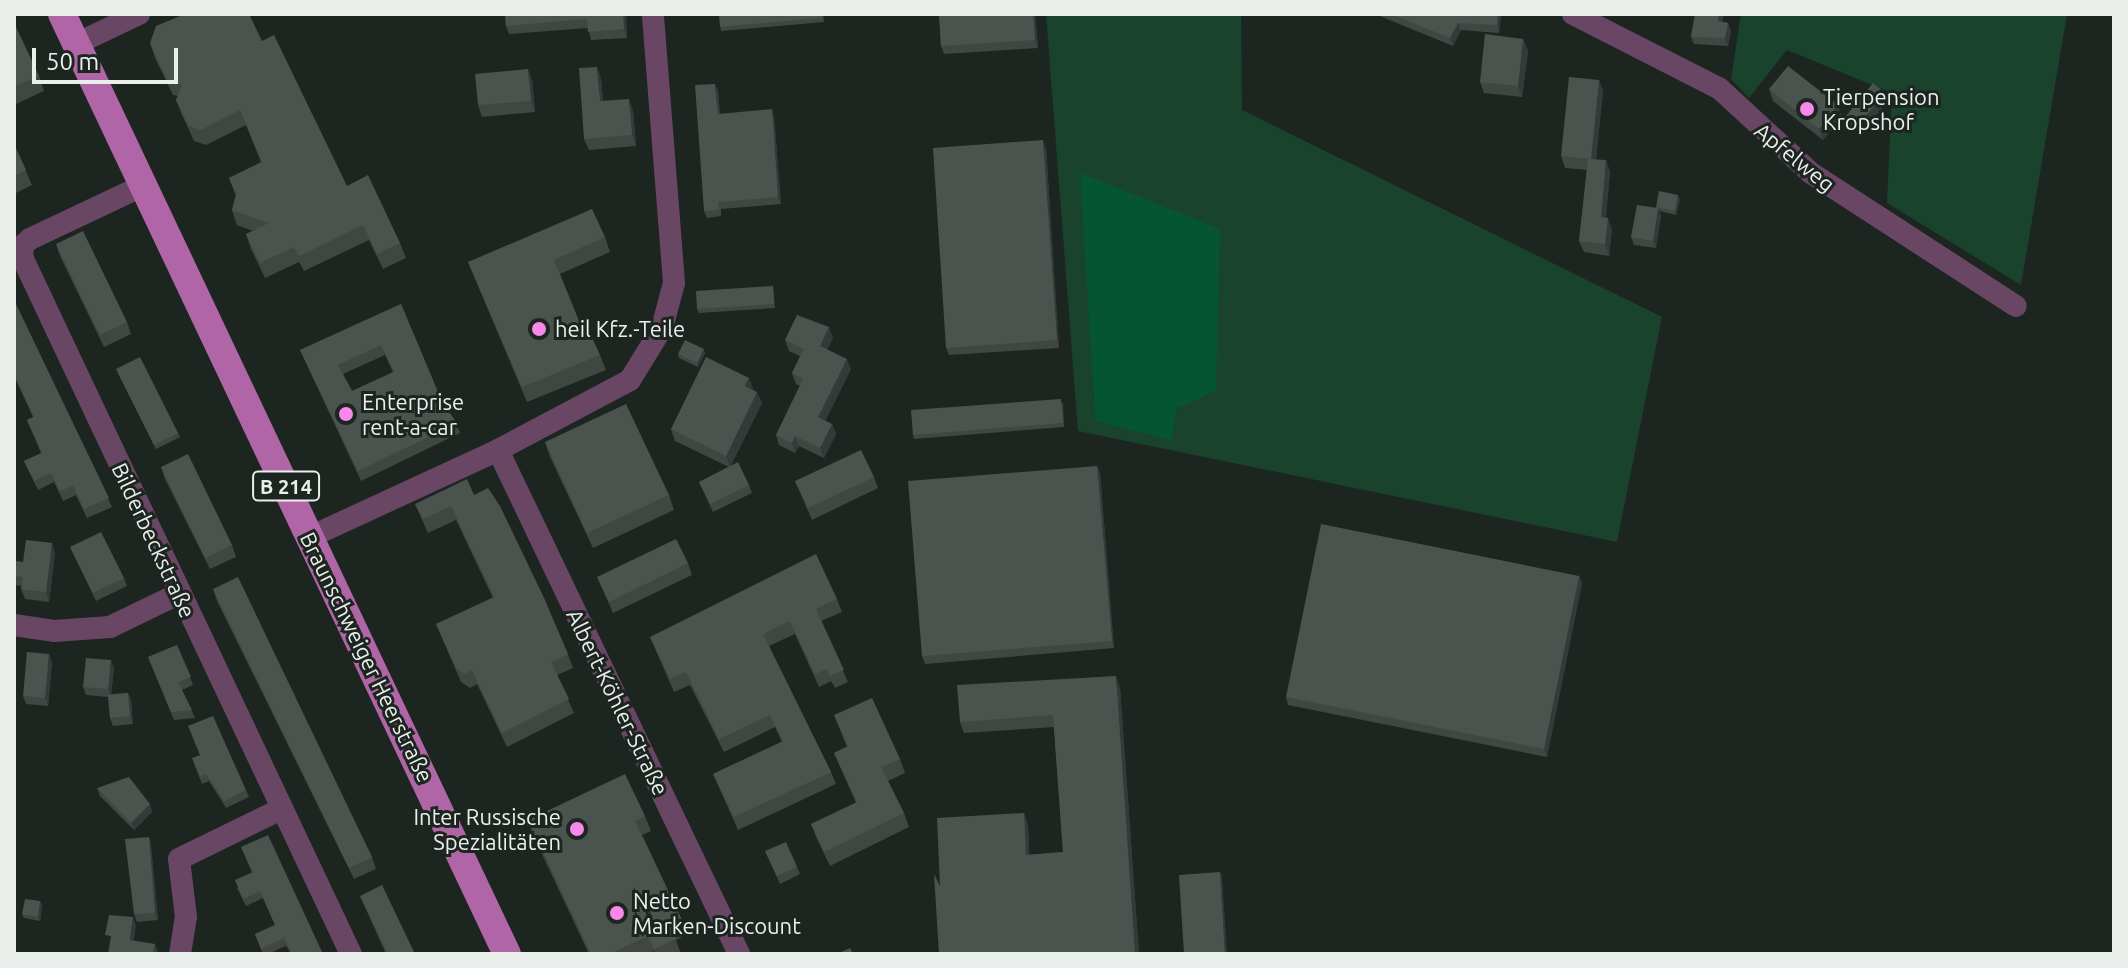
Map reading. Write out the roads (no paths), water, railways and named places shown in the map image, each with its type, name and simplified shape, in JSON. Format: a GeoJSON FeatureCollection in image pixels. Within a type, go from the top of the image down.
{"type":"FeatureCollection","features":[{"type":"Feature","properties":{"kind":"main road","name":"Braunschweiger Heerstraße"},"geometry":{"type":"LineString","coordinates":[[62,14],[507,954]]}},
{"type":"Feature","properties":{"kind":"street"},"geometry":{"type":"LineString","coordinates":[[76,44],[139,14]]}},
{"type":"Feature","properties":{"kind":"street"},"geometry":{"type":"LineString","coordinates":[[310,537],[498,450],[630,380],[662,328],[674,283],[653,14]]}},
{"type":"Feature","properties":{"kind":"street","name":"Apfelweg"},"geometry":{"type":"LineString","coordinates":[[1573,14],[1720,89],[1811,173],[2016,306]]}},
{"type":"Feature","properties":{"kind":"street","name":"Bilderbeckstraße"},"geometry":{"type":"LineString","coordinates":[[142,186],[22,246],[23,259],[178,594],[351,954]]}},
{"type":"Feature","properties":{"kind":"street","name":"Albert-Köhler-Straße"},"geometry":{"type":"LineString","coordinates":[[498,450],[739,954]]}},
{"type":"Feature","properties":{"kind":"street"},"geometry":{"type":"LineString","coordinates":[[14,625],[54,631],[110,627],[178,594]]}},
{"type":"Feature","properties":{"kind":"street"},"geometry":{"type":"LineString","coordinates":[[180,954],[186,917],[179,859],[281,809]]}},
{"type":"Feature","properties":{"kind":"place","name":"Tierpension Kropshof"},"geometry":{"type":"Point","coordinates":[1807,109]}},
{"type":"Feature","properties":{"kind":"place","name":"heil Kfz.-Teile"},"geometry":{"type":"Point","coordinates":[539,329]}},
{"type":"Feature","properties":{"kind":"place","name":"Enterprise rent-a-car"},"geometry":{"type":"Point","coordinates":[346,414]}},
{"type":"Feature","properties":{"kind":"place","name":"Inter Russische Spezialitäten"},"geometry":{"type":"Point","coordinates":[577,829]}},
{"type":"Feature","properties":{"kind":"place","name":"Netto Marken-Discount"},"geometry":{"type":"Point","coordinates":[617,913]}}]}
